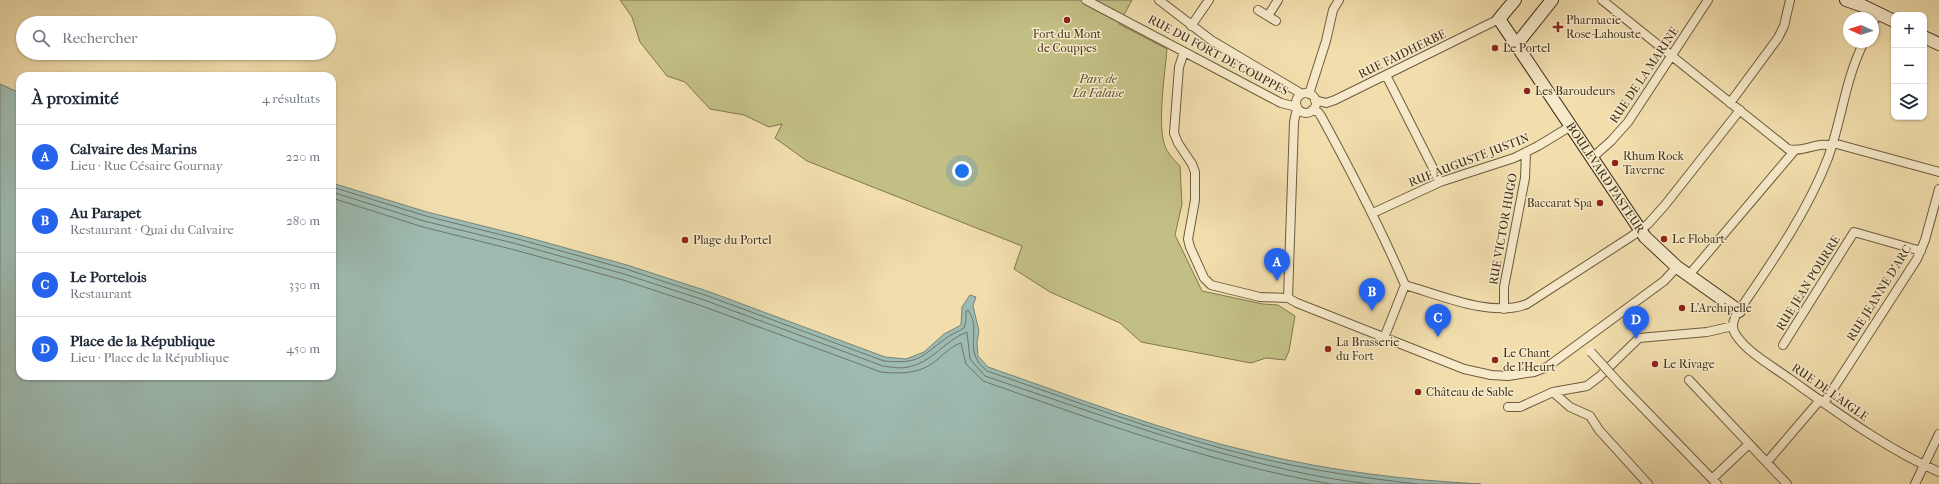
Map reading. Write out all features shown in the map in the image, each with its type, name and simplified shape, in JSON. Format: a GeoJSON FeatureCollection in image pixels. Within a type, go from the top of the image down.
{"type":"FeatureCollection","features":[{"type":"Feature","properties":{"kind":"street","name":"RUE DU FORT DE COUPPES"},"geometry":{"type":"LineString","coordinates":[[1086,0],[1281,103],[1297,107]]}},
{"type":"Feature","properties":{"kind":"street"},"geometry":{"type":"LineString","coordinates":[[1159,0],[1191,26],[1232,52],[1308,96],[1315,105],[1312,110],[1305,113],[1297,107]]}},
{"type":"Feature","properties":{"kind":"street"},"geometry":{"type":"LineString","coordinates":[[1191,26],[1209,0]]}},
{"type":"Feature","properties":{"kind":"street"},"geometry":{"type":"LineString","coordinates":[[1268,16],[1278,0]]}},
{"type":"Feature","properties":{"kind":"street"},"geometry":{"type":"LineString","coordinates":[[1308,96],[1326,41],[1333,10],[1339,0]]}},
{"type":"Feature","properties":{"kind":"street"},"geometry":{"type":"LineString","coordinates":[[1499,19],[1515,0]]}},
{"type":"Feature","properties":{"kind":"street"},"geometry":{"type":"LineString","coordinates":[[1516,45],[1552,0]]}},
{"type":"Feature","properties":{"kind":"street"},"geometry":{"type":"LineString","coordinates":[[1602,0],[1782,145],[1795,150],[1802,150],[1820,144],[1832,144],[1939,172]]}},
{"type":"Feature","properties":{"kind":"street","name":"RUE DE LA MARINE"},"geometry":{"type":"LineString","coordinates":[[1592,158],[1623,128],[1708,0]]}},
{"type":"Feature","properties":{"kind":"street"},"geometry":{"type":"LineString","coordinates":[[1730,103],[1778,38],[1784,26],[1790,0]]}},
{"type":"Feature","properties":{"kind":"street"},"geometry":{"type":"LineString","coordinates":[[1848,0],[1867,12]]}},
{"type":"Feature","properties":{"kind":"street"},"geometry":{"type":"LineString","coordinates":[[1258,10],[1276,21]]}},
{"type":"Feature","properties":{"kind":"street"},"geometry":{"type":"LineString","coordinates":[[1879,18],[1891,20]]}},
{"type":"Feature","properties":{"kind":"street","name":"RUE FAIDHERBE"},"geometry":{"type":"LineString","coordinates":[[1308,96],[1321,102],[1331,102],[1499,19]]}},
{"type":"Feature","properties":{"kind":"street","name":"BOULEVARD PASTEUR"},"geometry":{"type":"LineString","coordinates":[[1499,19],[1640,230],[1653,245],[1677,266],[1739,311]]}},
{"type":"Feature","properties":{"kind":"street"},"geometry":{"type":"LineString","coordinates":[[1927,38],[1939,44]]}},
{"type":"Feature","properties":{"kind":"street"},"geometry":{"type":"LineString","coordinates":[[1508,407],[1526,405],[1553,392],[1587,386],[1616,360],[1635,340],[1641,337],[1707,332],[1733,326],[1733,321],[1788,237],[1817,183],[1832,144],[1850,74],[1861,48]]}},
{"type":"Feature","properties":{"kind":"street"},"geometry":{"type":"LineString","coordinates":[[1184,52],[1179,69],[1174,133],[1176,141],[1192,164],[1195,172],[1194,200],[1189,233],[1190,247],[1204,278],[1211,285],[1260,297],[1288,298],[1297,303],[1464,369],[1501,376],[1519,375],[1540,370],[1558,361],[1664,281],[1677,266]]}},
{"type":"Feature","properties":{"kind":"street"},"geometry":{"type":"LineString","coordinates":[[1386,75],[1440,182]]}},
{"type":"Feature","properties":{"kind":"street"},"geometry":{"type":"LineString","coordinates":[[1288,298],[1294,122],[1297,100],[1308,96]]}},
{"type":"Feature","properties":{"kind":"street"},"geometry":{"type":"LineString","coordinates":[[1312,110],[1318,112],[1321,116],[1373,213],[1405,285],[1384,338]]}},
{"type":"Feature","properties":{"kind":"street"},"geometry":{"type":"LineString","coordinates":[[1405,285],[1485,308],[1517,308],[1532,301],[1640,230],[1665,205],[1740,110]]}},
{"type":"Feature","properties":{"kind":"street","name":"RUE AUGUSTE JUSTIN"},"geometry":{"type":"LineString","coordinates":[[1373,213],[1440,182],[1499,164],[1526,152],[1571,126]]}},
{"type":"Feature","properties":{"kind":"street"},"geometry":{"type":"LineString","coordinates":[[1690,275],[1795,150]]}},
{"type":"Feature","properties":{"kind":"street","name":"RUE VICTOR HUGO"},"geometry":{"type":"LineString","coordinates":[[1504,309],[1504,287],[1525,182],[1526,152]]}},
{"type":"Feature","properties":{"kind":"street","name":"RUE JEANNE D'ARC"},"geometry":{"type":"LineString","coordinates":[[1767,462],[1822,402],[1921,251],[1939,189]]}},
{"type":"Feature","properties":{"kind":"street","name":"RUE JEAN POURRE"},"geometry":{"type":"LineString","coordinates":[[1783,345],[1854,232],[1921,251]]}},
{"type":"Feature","properties":{"kind":"street","name":"RUE DE L'AIGLE"},"geometry":{"type":"LineString","coordinates":[[1733,326],[1736,335],[1756,354],[1822,402],[1887,446],[1939,472]]}},
{"type":"Feature","properties":{"kind":"street"},"geometry":{"type":"LineString","coordinates":[[1583,342],[1620,384],[1714,482],[1749,444]]}},
{"type":"Feature","properties":{"kind":"street"},"geometry":{"type":"LineString","coordinates":[[1689,380],[1787,484]]}},
{"type":"Feature","properties":{"kind":"street"},"geometry":{"type":"LineString","coordinates":[[1553,392],[1570,407],[1590,416],[1599,430],[1648,484]]}},
{"type":"Feature","properties":{"kind":"street"},"geometry":{"type":"LineString","coordinates":[[1915,484],[1939,434]]}},
{"type":"Feature","properties":{"kind":"green space","name":"Parc de La Falaise"},"geometry":{"type":"Polygon","coordinates":[[[620,0],[1132,0],[1119,24],[1167,49],[1162,99],[1163,137],[1166,149],[1171,157],[1180,166],[1182,204],[1175,235],[1202,291],[1263,304],[1278,305],[1295,316],[1289,351],[1285,360],[1266,358],[1251,363],[1141,342],[1120,323],[1050,292],[1014,269],[1022,246],[807,161],[775,138],[782,124],[769,127],[744,115],[710,109],[685,82],[667,76],[640,42],[632,17],[620,0]]]}},
{"type":"Feature","properties":{"kind":"water"},"geometry":{"type":"Polygon","coordinates":[[[0,84],[16,91],[16,380],[336,380],[336,184],[427,212],[519,235],[627,265],[707,291],[885,357],[906,359],[924,352],[944,334],[961,325],[962,307],[970,295],[976,297],[973,306],[979,331],[977,342],[978,356],[988,367],[1155,425],[1222,445],[1340,470],[1424,480],[1481,484],[0,484],[0,84]]]}},
{"type":"Feature","properties":{"kind":"place","name":"Fort du Mont de Couppes"},"geometry":{"type":"Point","coordinates":[1067,20]}},
{"type":"Feature","properties":{"kind":"place","name":"Pharmacie Rose-Lahouste"},"geometry":{"type":"Point","coordinates":[1558,27]}},
{"type":"Feature","properties":{"kind":"place","name":"Le Portel"},"geometry":{"type":"Point","coordinates":[1495,48]}},
{"type":"Feature","properties":{"kind":"place","name":"Les Baroudeurs"},"geometry":{"type":"Point","coordinates":[1527,91]}},
{"type":"Feature","properties":{"kind":"place","name":"Rhum Rock Taverne"},"geometry":{"type":"Point","coordinates":[1615,163]}},
{"type":"Feature","properties":{"kind":"place","name":"Baccarat Spa"},"geometry":{"type":"Point","coordinates":[1600,203]}},
{"type":"Feature","properties":{"kind":"place","name":"Le Flobart"},"geometry":{"type":"Point","coordinates":[1664,239]}},
{"type":"Feature","properties":{"kind":"place","name":"Plage du Portel"},"geometry":{"type":"Point","coordinates":[685,240]}},
{"type":"Feature","properties":{"kind":"place","name":"Calvaire des Marins"},"geometry":{"type":"Point","coordinates":[1277,281]}},
{"type":"Feature","properties":{"kind":"place","name":"L'Archipelle"},"geometry":{"type":"Point","coordinates":[1682,308]}},
{"type":"Feature","properties":{"kind":"place","name":"Au Parapet"},"geometry":{"type":"Point","coordinates":[1372,311]}},
{"type":"Feature","properties":{"kind":"place","name":"Le Portelois"},"geometry":{"type":"Point","coordinates":[1438,337]}},
{"type":"Feature","properties":{"kind":"place","name":"Place de la République"},"geometry":{"type":"Point","coordinates":[1636,339]}},
{"type":"Feature","properties":{"kind":"place","name":"La Brasserie du Fort"},"geometry":{"type":"Point","coordinates":[1328,349]}},
{"type":"Feature","properties":{"kind":"place","name":"Le Chant de l'Heurt"},"geometry":{"type":"Point","coordinates":[1495,360]}},
{"type":"Feature","properties":{"kind":"place","name":"Le Rivage"},"geometry":{"type":"Point","coordinates":[1655,364]}},
{"type":"Feature","properties":{"kind":"place","name":"Château de Sable"},"geometry":{"type":"Point","coordinates":[1418,392]}}]}
